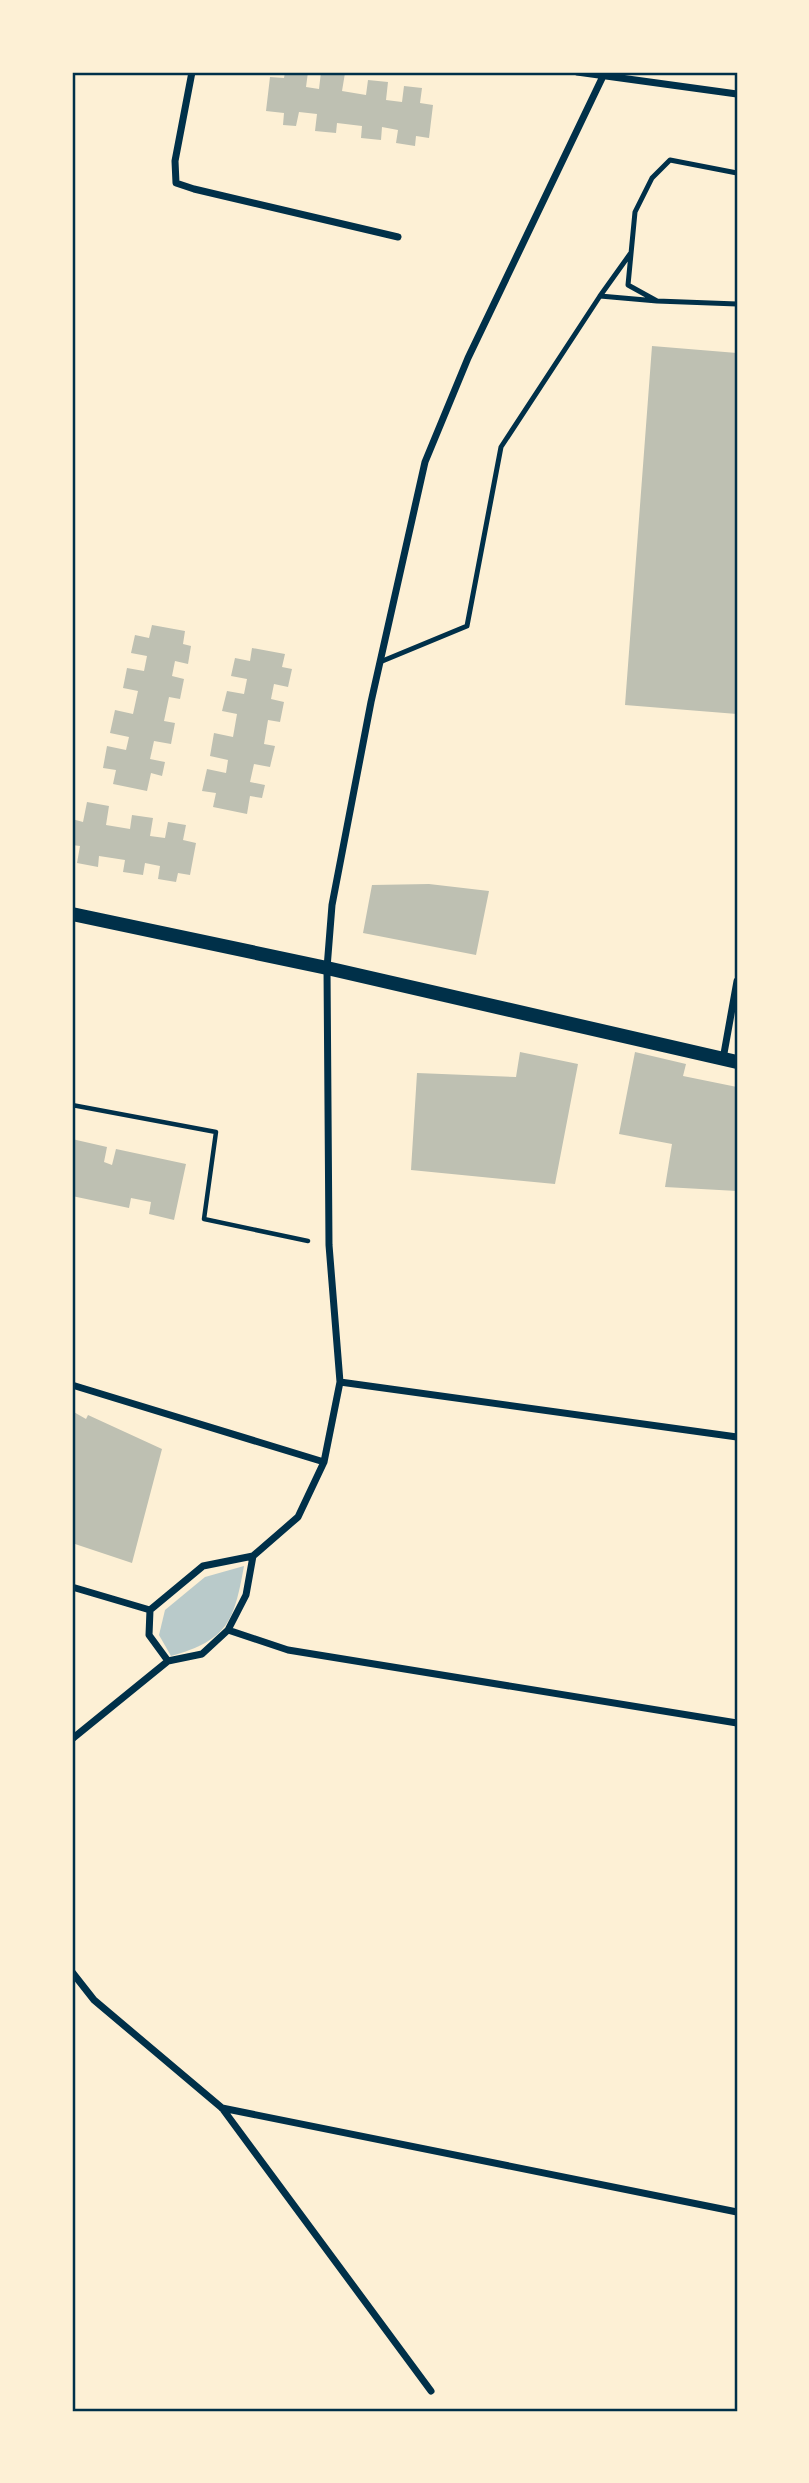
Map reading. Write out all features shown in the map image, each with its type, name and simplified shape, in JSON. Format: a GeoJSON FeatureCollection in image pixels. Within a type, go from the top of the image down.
{"type":"FeatureCollection","features":[{"type":"Feature","properties":{"kind":"main road"},"geometry":{"type":"LineString","coordinates":[[72,914],[327,968],[730,1061]]}},
{"type":"Feature","properties":{"kind":"street"},"geometry":{"type":"LineString","coordinates":[[192,72],[175,161],[176,183],[398,237]]}},
{"type":"Feature","properties":{"kind":"street"},"geometry":{"type":"LineString","coordinates":[[577,72],[737,94]]}},
{"type":"Feature","properties":{"kind":"street"},"geometry":{"type":"LineString","coordinates":[[168,1661],[149,1635],[150,1610],[203,1566],[253,1556],[298,1517],[324,1462],[340,1382],[329,1245],[327,968],[331,905],[380,662],[425,463],[468,358],[604,74]]}},
{"type":"Feature","properties":{"kind":"street"},"geometry":{"type":"LineString","coordinates":[[730,1061],[737,981]]}},
{"type":"Feature","properties":{"kind":"street"},"geometry":{"type":"LineString","coordinates":[[340,1382],[737,1437]]}},
{"type":"Feature","properties":{"kind":"street"},"geometry":{"type":"LineString","coordinates":[[72,1385],[324,1462]]}},
{"type":"Feature","properties":{"kind":"street"},"geometry":{"type":"LineString","coordinates":[[72,1739],[168,1661],[202,1654],[228,1630],[246,1595],[253,1556]]}},
{"type":"Feature","properties":{"kind":"street"},"geometry":{"type":"LineString","coordinates":[[72,1587],[150,1610]]}},
{"type":"Feature","properties":{"kind":"street"},"geometry":{"type":"LineString","coordinates":[[228,1630],[288,1650],[737,1723]]}},
{"type":"Feature","properties":{"kind":"street"},"geometry":{"type":"LineString","coordinates":[[72,1972],[94,2000],[222,2108],[431,2391]]}},
{"type":"Feature","properties":{"kind":"street"},"geometry":{"type":"LineString","coordinates":[[222,2108],[737,2213]]}},
{"type":"Feature","properties":{"kind":"lane"},"geometry":{"type":"LineString","coordinates":[[657,301],[628,285],[635,212],[652,178],[670,160],[737,173]]}},
{"type":"Feature","properties":{"kind":"lane"},"geometry":{"type":"LineString","coordinates":[[380,662],[467,626],[501,447],[632,252]]}},
{"type":"Feature","properties":{"kind":"lane"},"geometry":{"type":"LineString","coordinates":[[600,296],[737,304]]}},
{"type":"Feature","properties":{"kind":"path"},"geometry":{"type":"LineString","coordinates":[[72,1105],[216,1132],[204,1219],[329,1245]]}},
{"type":"Feature","properties":{"kind":"shaded area"},"geometry":{"type":"Polygon","coordinates":[[[244,1566],[232,1614],[225,1626],[205,1643],[171,1656],[159,1635],[165,1610],[205,1577],[244,1566]]]}},
{"type":"Feature","properties":{"kind":"building"},"geometry":{"type":"Polygon","coordinates":[[[285,72],[308,72],[306,87],[319,89],[321,72],[345,73],[342,91],[366,95],[368,80],[388,82],[386,100],[402,102],[404,86],[422,88],[420,103],[433,105],[429,138],[416,136],[415,146],[396,143],[398,130],[382,127],[381,140],[361,138],[362,126],[337,123],[336,133],[315,131],[317,114],[299,112],[296,126],[283,125],[284,113],[266,111],[270,77],[284,78],[285,72]]]}},
{"type":"Feature","properties":{"kind":"building"},"geometry":{"type":"Polygon","coordinates":[[[652,346],[737,353],[737,714],[625,705],[652,346]]]}},
{"type":"Feature","properties":{"kind":"building"},"geometry":{"type":"Polygon","coordinates":[[[152,625],[185,631],[183,644],[191,646],[188,664],[175,661],[172,676],[184,679],[180,699],[169,697],[164,721],[175,723],[171,744],[154,741],[150,759],[165,762],[162,776],[151,773],[147,791],[113,784],[116,770],[103,768],[107,746],[126,750],[129,737],[110,733],[115,710],[133,714],[138,691],[123,688],[127,668],[144,671],[147,656],[131,653],[135,635],[149,638],[152,625]]]}},
{"type":"Feature","properties":{"kind":"building"},"geometry":{"type":"Polygon","coordinates":[[[252,648],[285,654],[282,667],[292,669],[288,687],[274,684],[271,699],[284,702],[280,722],[268,720],[264,744],[275,746],[270,767],[254,764],[250,782],[265,785],[262,798],[250,796],[247,814],[213,807],[216,793],[202,791],[207,769],[226,773],[228,760],[210,756],[214,733],[233,737],[237,714],[222,711],[227,691],[244,694],[247,679],[231,676],[235,658],[250,661],[252,648]]]}},
{"type":"Feature","properties":{"kind":"building"},"geometry":{"type":"Polygon","coordinates":[[[87,802],[109,806],[106,825],[130,829],[132,815],[153,818],[150,836],[165,838],[168,822],[186,825],[183,840],[196,843],[190,875],[178,873],[176,882],[158,879],[160,866],[145,863],[143,875],[123,872],[125,860],[99,856],[98,867],[77,863],[80,846],[72,845],[72,819],[83,822],[87,802]]]}},
{"type":"Feature","properties":{"kind":"building"},"geometry":{"type":"Polygon","coordinates":[[[429,884],[489,891],[476,955],[363,933],[372,885],[429,884]]]}},
{"type":"Feature","properties":{"kind":"building"},"geometry":{"type":"Polygon","coordinates":[[[520,1052],[578,1064],[555,1184],[411,1170],[417,1073],[516,1077],[520,1052]]]}},
{"type":"Feature","properties":{"kind":"building"},"geometry":{"type":"Polygon","coordinates":[[[635,1052],[686,1064],[683,1076],[737,1087],[737,1191],[665,1187],[672,1144],[619,1134],[635,1052]]]}},
{"type":"Feature","properties":{"kind":"building"},"geometry":{"type":"Polygon","coordinates":[[[72,1139],[107,1147],[104,1162],[112,1165],[116,1149],[186,1164],[174,1220],[149,1214],[151,1202],[131,1198],[129,1208],[72,1196],[72,1139]]]}},
{"type":"Feature","properties":{"kind":"building"},"geometry":{"type":"Polygon","coordinates":[[[72,1411],[86,1419],[88,1415],[162,1449],[132,1563],[72,1543],[72,1411]]]}}]}
